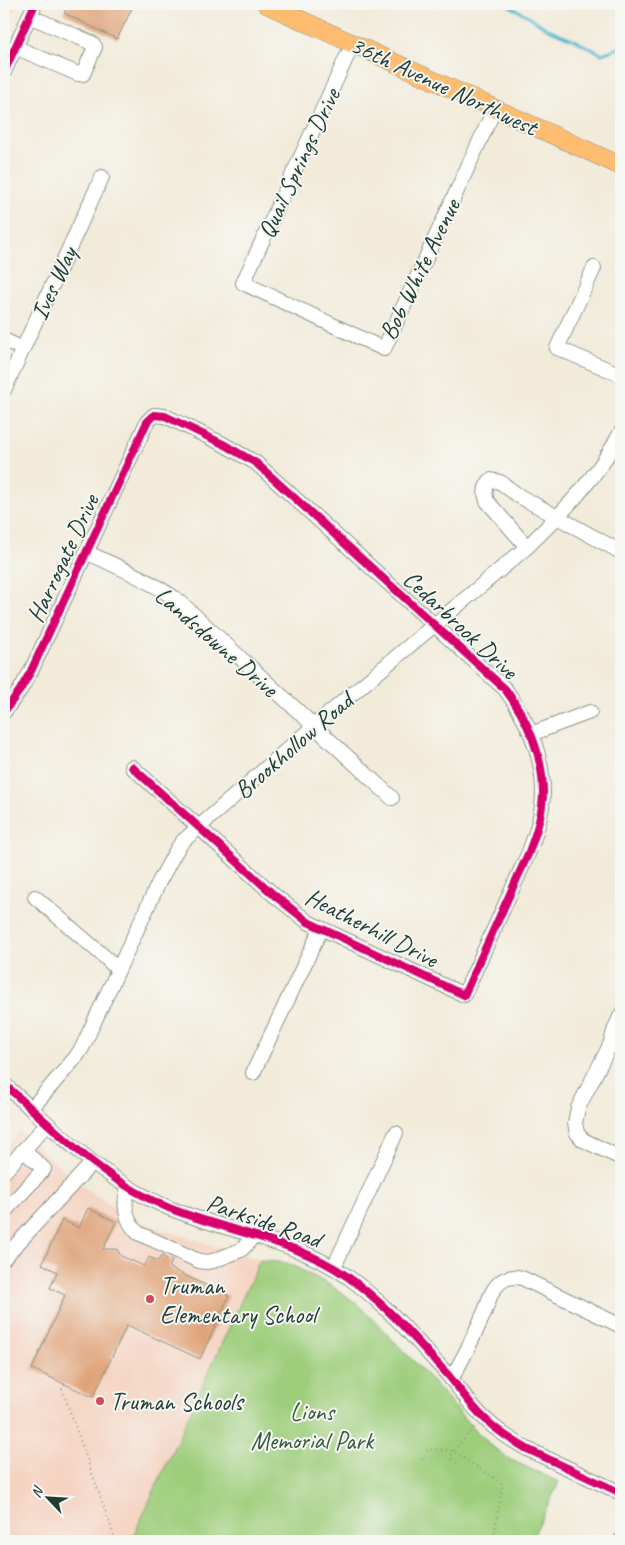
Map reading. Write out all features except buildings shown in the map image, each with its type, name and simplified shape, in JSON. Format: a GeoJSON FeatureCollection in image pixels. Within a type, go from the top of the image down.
{"type":"FeatureCollection","features":[{"type":"Feature","properties":{"kind":"main road","name":"36th Avenue Northwest"},"geometry":{"type":"LineString","coordinates":[[266,4],[621,166]]}},
{"type":"Feature","properties":{"kind":"street"},"geometry":{"type":"LineString","coordinates":[[4,72],[15,47],[32,10],[92,43],[95,47],[83,74],[78,74],[15,47]]}},
{"type":"Feature","properties":{"kind":"street","name":"Quail Springs Drive"},"geometry":{"type":"LineString","coordinates":[[243,283],[353,43]]}},
{"type":"Feature","properties":{"kind":"street","name":"Bob White Avenue"},"geometry":{"type":"LineString","coordinates":[[243,283],[384,349],[495,108]]}},
{"type":"Feature","properties":{"kind":"street","name":"Ives Way"},"geometry":{"type":"LineString","coordinates":[[4,390],[102,177]]}},
{"type":"Feature","properties":{"kind":"street"},"geometry":{"type":"LineString","coordinates":[[594,268],[557,348],[621,375]]}},
{"type":"Feature","properties":{"kind":"street"},"geometry":{"type":"LineString","coordinates":[[4,340],[22,349]]}},
{"type":"Feature","properties":{"kind":"street","name":"Cedarbrook Drive"},"geometry":{"type":"LineString","coordinates":[[151,417],[164,416],[223,444],[256,463],[346,547],[505,689],[524,718],[531,734],[540,769],[543,791],[540,819],[529,852],[464,995]]}},
{"type":"Feature","properties":{"kind":"street","name":"Harrogate Drive"},"geometry":{"type":"LineString","coordinates":[[4,712],[31,672],[151,417]]}},
{"type":"Feature","properties":{"kind":"street","name":"Brookhollow Road"},"geometry":{"type":"LineString","coordinates":[[31,1109],[76,1057],[87,1039],[159,882],[183,841],[314,726],[527,547],[591,480],[621,432]]}},
{"type":"Feature","properties":{"kind":"street"},"geometry":{"type":"LineString","coordinates":[[527,547],[487,501],[485,494],[488,483],[491,480],[500,482],[519,496],[621,552]]}},
{"type":"Feature","properties":{"kind":"street","name":"Landsdowne Drive"},"geometry":{"type":"LineString","coordinates":[[86,552],[138,576],[162,589],[180,602],[392,798]]}},
{"type":"Feature","properties":{"kind":"street"},"geometry":{"type":"LineString","coordinates":[[531,734],[590,712]]}},
{"type":"Feature","properties":{"kind":"street","name":"Heatherhill Drive"},"geometry":{"type":"LineString","coordinates":[[132,767],[288,908],[321,929],[464,995]]}},
{"type":"Feature","properties":{"kind":"street"},"geometry":{"type":"LineString","coordinates":[[35,898],[118,970]]}},
{"type":"Feature","properties":{"kind":"street"},"geometry":{"type":"LineString","coordinates":[[253,1073],[321,929]]}},
{"type":"Feature","properties":{"kind":"street"},"geometry":{"type":"LineString","coordinates":[[621,1016],[610,1045],[578,1108],[575,1123],[579,1137],[621,1158]]}},
{"type":"Feature","properties":{"kind":"street","name":"Parkside Road"},"geometry":{"type":"LineString","coordinates":[[4,1084],[92,1163],[128,1188],[169,1208],[296,1250],[334,1267],[369,1293],[401,1324],[451,1379],[483,1418],[515,1442],[621,1493]]}},
{"type":"Feature","properties":{"kind":"street"},"geometry":{"type":"LineString","coordinates":[[4,1172],[47,1124]]}},
{"type":"Feature","properties":{"kind":"street"},"geometry":{"type":"LineString","coordinates":[[334,1267],[396,1133]]}},
{"type":"Feature","properties":{"kind":"street"},"geometry":{"type":"LineString","coordinates":[[4,1212],[44,1169],[23,1150]]}},
{"type":"Feature","properties":{"kind":"street"},"geometry":{"type":"LineString","coordinates":[[4,1258],[92,1163]]}},
{"type":"Feature","properties":{"kind":"street"},"geometry":{"type":"LineString","coordinates":[[128,1188],[125,1197],[126,1213],[134,1229],[138,1233],[199,1261],[213,1261],[241,1250],[248,1244],[252,1236]]}},
{"type":"Feature","properties":{"kind":"street"},"geometry":{"type":"LineString","coordinates":[[451,1379],[463,1359],[494,1288],[506,1278],[522,1278],[621,1326]]}},
{"type":"Feature","properties":{"kind":"path"},"geometry":{"type":"LineString","coordinates":[[64,1384],[62,1389],[116,1541]]}},
{"type":"Feature","properties":{"kind":"path"},"geometry":{"type":"LineString","coordinates":[[456,1463],[452,1458],[453,1451],[483,1418]]}},
{"type":"Feature","properties":{"kind":"path"},"geometry":{"type":"LineString","coordinates":[[422,1460],[429,1449],[453,1451],[503,1484],[493,1541]]}},
{"type":"Feature","properties":{"kind":"shaded area"},"geometry":{"type":"Polygon","coordinates":[[[4,4],[17,4],[4,33],[4,4]]]}},
{"type":"Feature","properties":{"kind":"shaded area","name":"Truman Schools"},"geometry":{"type":"Polygon","coordinates":[[[20,1131],[82,1186],[114,1208],[141,1222],[160,1229],[260,1260],[131,1541],[4,1541],[4,1149],[20,1131]]]}},
{"type":"Feature","properties":{"kind":"green space","name":"Lions Memorial Park"},"geometry":{"type":"Polygon","coordinates":[[[260,1260],[288,1263],[332,1286],[359,1305],[425,1373],[469,1424],[493,1447],[511,1460],[559,1482],[531,1541],[131,1541],[260,1260]]]}},
{"type":"Feature","properties":{"kind":"waterway"},"geometry":{"type":"LineString","coordinates":[[506,4],[546,28],[602,54],[621,47]]}},
{"type":"Feature","properties":{"kind":"cycle path"},"geometry":{"type":"LineString","coordinates":[[4,72],[35,4]]}},
{"type":"Feature","properties":{"kind":"cycle path"},"geometry":{"type":"LineString","coordinates":[[4,712],[31,671],[147,422],[154,415],[165,416],[223,444],[256,463],[505,689],[527,725],[537,751],[542,778],[543,800],[539,823],[529,852],[464,995],[308,922],[274,895],[132,767]]}},
{"type":"Feature","properties":{"kind":"cycle path"},"geometry":{"type":"LineString","coordinates":[[4,1084],[81,1153],[123,1184],[145,1197],[191,1216],[284,1245],[328,1264],[348,1277],[401,1323],[494,1427],[527,1449],[621,1493]]}},
{"type":"Feature","properties":{"kind":"place","name":"Truman Elementary School"},"geometry":{"type":"Point","coordinates":[150,1299]}},
{"type":"Feature","properties":{"kind":"place","name":"Truman Schools"},"geometry":{"type":"Point","coordinates":[100,1401]}}]}
